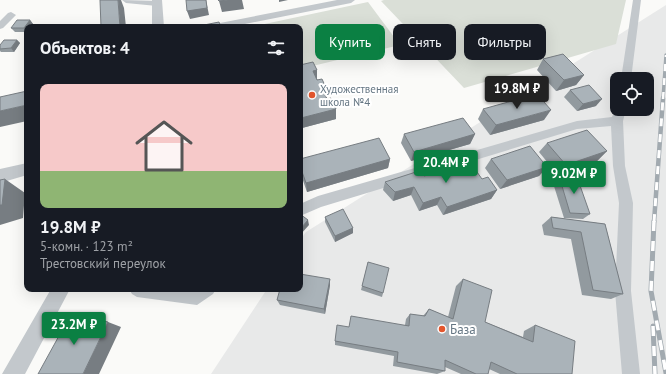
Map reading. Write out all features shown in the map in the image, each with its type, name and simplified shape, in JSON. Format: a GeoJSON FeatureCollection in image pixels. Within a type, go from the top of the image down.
{"type":"FeatureCollection","features":[{"type":"Feature","properties":{"kind":"street"},"geometry":{"type":"LineString","coordinates":[[126,0],[157,2],[158,24]]}},
{"type":"Feature","properties":{"kind":"street"},"geometry":{"type":"LineString","coordinates":[[230,24],[351,0]]}},
{"type":"Feature","properties":{"kind":"street"},"geometry":{"type":"LineString","coordinates":[[627,72],[637,0]]}},
{"type":"Feature","properties":{"kind":"street"},"geometry":{"type":"LineString","coordinates":[[0,26],[11,15]]}},
{"type":"Feature","properties":{"kind":"street"},"geometry":{"type":"LineString","coordinates":[[303,209],[318,202],[578,125],[615,116]]}},
{"type":"Feature","properties":{"kind":"street"},"geometry":{"type":"LineString","coordinates":[[619,116],[619,166],[626,203],[623,291],[631,374]]}},
{"type":"Feature","properties":{"kind":"street"},"geometry":{"type":"LineString","coordinates":[[0,176],[24,170]]}},
{"type":"Feature","properties":{"kind":"street"},"geometry":{"type":"LineString","coordinates":[[12,374],[59,292]]}},
{"type":"Feature","properties":{"kind":"street"},"geometry":{"type":"LineString","coordinates":[[160,292],[197,297],[204,292]]}},
{"type":"Feature","properties":{"kind":"shaded area"},"geometry":{"type":"Polygon","coordinates":[[[626,0],[616,44],[464,88],[437,60],[456,60],[456,24],[403,24],[381,1],[626,0]]]}},
{"type":"Feature","properties":{"kind":"shaded area"},"geometry":{"type":"Polygon","coordinates":[[[368,2],[384,24],[315,24],[315,60],[338,60],[303,68],[303,24],[264,24],[368,2]]]}},
{"type":"Feature","properties":{"kind":"shaded area"},"geometry":{"type":"Polygon","coordinates":[[[666,5],[666,374],[211,374],[265,292],[303,292],[303,236],[306,232],[666,5]]]}},
{"type":"Feature","properties":{"kind":"shaded area"},"geometry":{"type":"Polygon","coordinates":[[[385,25],[393,36],[393,47],[385,49],[385,25]]]}},
{"type":"Feature","properties":{"kind":"building"},"geometry":{"type":"Polygon","coordinates":[[[100,0],[118,0],[120,24],[101,24],[100,0]]]}},
{"type":"Feature","properties":{"kind":"building"},"geometry":{"type":"Polygon","coordinates":[[[186,0],[206,0],[207,8],[187,11],[186,0]]]}},
{"type":"Feature","properties":{"kind":"building"},"geometry":{"type":"Polygon","coordinates":[[[17,20],[30,20],[27,24],[24,24],[24,28],[11,28],[17,20]]]}},
{"type":"Feature","properties":{"kind":"building"},"geometry":{"type":"Polygon","coordinates":[[[219,22],[220,24],[209,24],[219,22]]]}},
{"type":"Feature","properties":{"kind":"building"},"geometry":{"type":"Polygon","coordinates":[[[4,40],[17,40],[11,48],[0,49],[0,45],[4,40]]]}},
{"type":"Feature","properties":{"kind":"building"},"geometry":{"type":"Polygon","coordinates":[[[563,54],[584,75],[564,80],[544,60],[546,60],[546,58],[563,54]]]}},
{"type":"Feature","properties":{"kind":"building","name":"Художественная школа №4"},"geometry":{"type":"Polygon","coordinates":[[[313,62],[317,70],[313,71],[317,80],[322,79],[327,90],[323,91],[327,99],[331,98],[336,109],[303,117],[303,64],[313,62]]]}},
{"type":"Feature","properties":{"kind":"building"},"geometry":{"type":"Polygon","coordinates":[[[589,85],[602,99],[583,104],[570,90],[589,85]]]}},
{"type":"Feature","properties":{"kind":"building"},"geometry":{"type":"Polygon","coordinates":[[[24,92],[24,106],[0,111],[0,97],[24,92]]]}},
{"type":"Feature","properties":{"kind":"building"},"geometry":{"type":"Polygon","coordinates":[[[537,94],[551,110],[496,125],[483,109],[537,94]]]}},
{"type":"Feature","properties":{"kind":"building"},"geometry":{"type":"Polygon","coordinates":[[[463,118],[475,134],[414,152],[404,134],[463,118]]]}},
{"type":"Feature","properties":{"kind":"building"},"geometry":{"type":"Polygon","coordinates":[[[587,130],[607,151],[566,165],[547,143],[587,130]]]}},
{"type":"Feature","properties":{"kind":"building"},"geometry":{"type":"Polygon","coordinates":[[[379,138],[390,159],[306,183],[303,174],[303,158],[379,138]]]}},
{"type":"Feature","properties":{"kind":"building"},"geometry":{"type":"Polygon","coordinates":[[[530,146],[547,167],[507,180],[491,159],[530,146]]]}},
{"type":"Feature","properties":{"kind":"building"},"geometry":{"type":"Polygon","coordinates":[[[467,158],[482,179],[488,177],[497,190],[447,207],[441,197],[423,203],[414,187],[395,192],[385,182],[419,171],[424,176],[456,167],[454,162],[467,158]]]}},
{"type":"Feature","properties":{"kind":"building"},"geometry":{"type":"Polygon","coordinates":[[[559,176],[577,177],[590,214],[570,213],[559,176]]]}},
{"type":"Feature","properties":{"kind":"building"},"geometry":{"type":"Polygon","coordinates":[[[5,179],[2,205],[0,205],[0,180],[5,179]]]}},
{"type":"Feature","properties":{"kind":"building"},"geometry":{"type":"Polygon","coordinates":[[[343,209],[353,228],[335,236],[325,217],[343,209]]]}},
{"type":"Feature","properties":{"kind":"building"},"geometry":{"type":"Polygon","coordinates":[[[303,216],[308,220],[303,226],[303,216]]]}},
{"type":"Feature","properties":{"kind":"building"},"geometry":{"type":"Polygon","coordinates":[[[551,217],[605,224],[623,294],[593,290],[581,232],[553,228],[551,217]]]}},
{"type":"Feature","properties":{"kind":"building"},"geometry":{"type":"Polygon","coordinates":[[[368,262],[389,268],[383,293],[362,286],[368,262]]]}},
{"type":"Feature","properties":{"kind":"building"},"geometry":{"type":"Polygon","coordinates":[[[303,274],[330,279],[324,309],[277,300],[279,292],[303,292],[303,274]]]}},
{"type":"Feature","properties":{"kind":"building","name":"База"},"geometry":{"type":"Polygon","coordinates":[[[463,279],[492,290],[485,322],[533,342],[535,325],[575,341],[572,374],[517,374],[491,362],[488,374],[476,374],[445,360],[445,371],[397,362],[398,352],[335,341],[337,325],[349,327],[351,316],[409,326],[410,314],[425,316],[429,309],[453,319],[463,279]]]}},
{"type":"Feature","properties":{"kind":"building"},"geometry":{"type":"Polygon","coordinates":[[[71,314],[108,322],[83,374],[38,374],[71,314]]]}},
{"type":"Feature","properties":{"kind":"railway"},"geometry":{"type":"LineString","coordinates":[[663,99],[666,55]]}},
{"type":"Feature","properties":{"kind":"railway"},"geometry":{"type":"LineString","coordinates":[[654,222],[663,98]]}},
{"type":"Feature","properties":{"kind":"railway"},"geometry":{"type":"LineString","coordinates":[[654,221],[651,291],[666,373]]}},
{"type":"Feature","properties":{"kind":"railway"},"geometry":{"type":"LineString","coordinates":[[653,326],[655,374]]}},
{"type":"Feature","properties":{"kind":"place","name":"Художественная школа №4"},"geometry":{"type":"Point","coordinates":[312,95]}},
{"type":"Feature","properties":{"kind":"place","name":"База"},"geometry":{"type":"Point","coordinates":[442,329]}}]}
